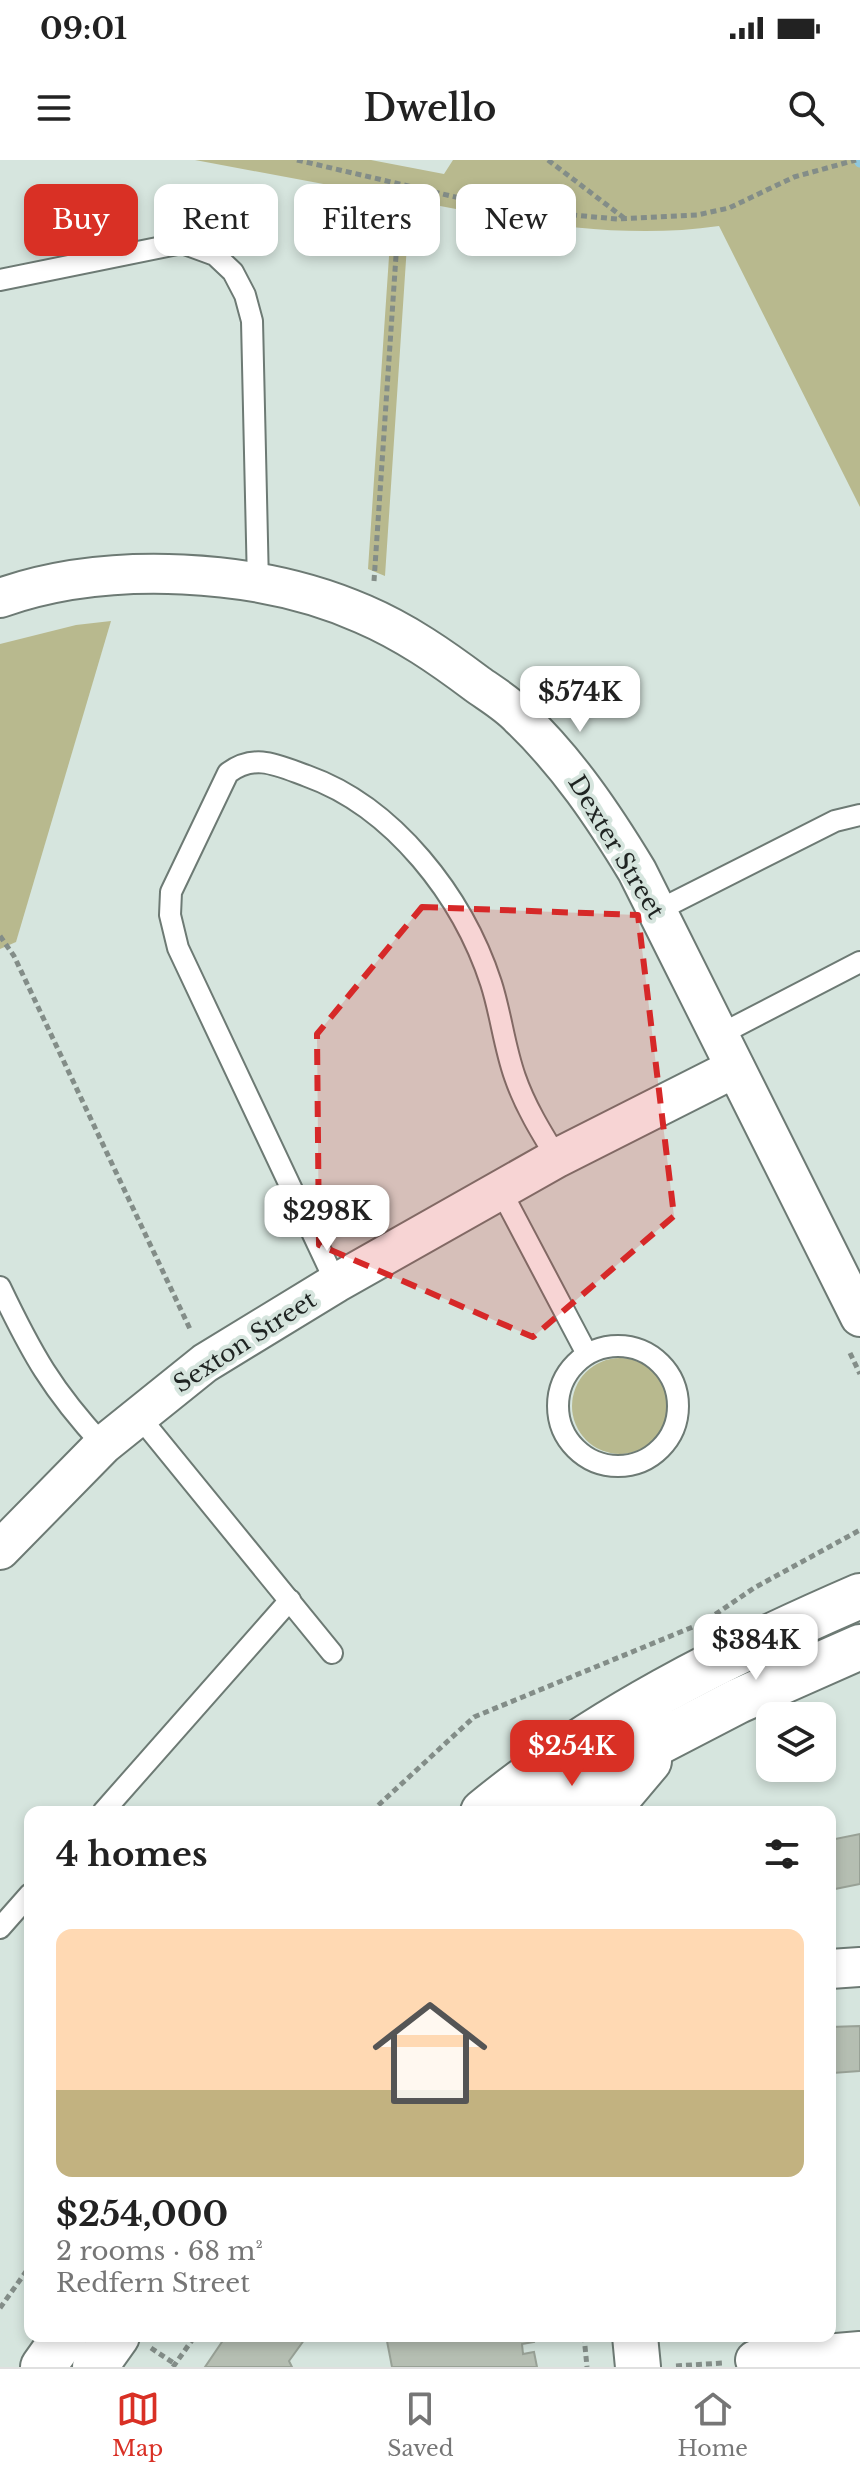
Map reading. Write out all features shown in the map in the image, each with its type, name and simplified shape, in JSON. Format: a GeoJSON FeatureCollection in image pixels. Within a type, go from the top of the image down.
{"type":"FeatureCollection","features":[{"type":"Feature","properties":{"kind":"main road"},"geometry":{"type":"LineString","coordinates":[[490,1806],[517,1784],[650,1696],[860,1596]]}},
{"type":"Feature","properties":{"kind":"main road"},"geometry":{"type":"LineString","coordinates":[[553,1806],[632,1756],[738,1701],[860,1647]]}},
{"type":"Feature","properties":{"kind":"main road"},"geometry":{"type":"LineString","coordinates":[[611,1806],[645,1763],[738,1701]]}},
{"type":"Feature","properties":{"kind":"main road"},"geometry":{"type":"LineString","coordinates":[[43,2367],[61,2342]]}},
{"type":"Feature","properties":{"kind":"main road"},"geometry":{"type":"LineString","coordinates":[[95,2367],[134,2342]]}},
{"type":"Feature","properties":{"kind":"main road"},"geometry":{"type":"LineString","coordinates":[[636,2342],[638,2367]]}},
{"type":"Feature","properties":{"kind":"street","name":"Dexter Street"},"geometry":{"type":"LineString","coordinates":[[0,598],[53,584],[134,574],[217,577],[293,591],[372,618],[427,646],[519,715],[595,803],[657,911],[735,1068],[853,1331]]}},
{"type":"Feature","properties":{"kind":"street","name":"Sexton Street"},"geometry":{"type":"LineString","coordinates":[[0,1550],[103,1445],[205,1363],[336,1283],[557,1158],[735,1068]]}},
{"type":"Feature","properties":{"kind":"street"},"geometry":{"type":"LineString","coordinates":[[755,2360],[860,2351]]}},
{"type":"Feature","properties":{"kind":"lane"},"geometry":{"type":"LineString","coordinates":[[0,280],[182,243],[215,255],[233,272],[245,295],[252,321],[258,584]]}},
{"type":"Feature","properties":{"kind":"lane"},"geometry":{"type":"LineString","coordinates":[[336,1283],[178,948],[170,915],[171,892],[228,773],[240,764],[263,760],[327,783],[354,799],[403,839],[445,891],[478,951],[491,983],[514,1075],[525,1103],[557,1158]]}},
{"type":"Feature","properties":{"kind":"lane"},"geometry":{"type":"LineString","coordinates":[[657,911],[835,821],[860,815]]}},
{"type":"Feature","properties":{"kind":"lane"},"geometry":{"type":"LineString","coordinates":[[719,1035],[860,962]]}},
{"type":"Feature","properties":{"kind":"lane"},"geometry":{"type":"LineString","coordinates":[[501,1191],[587,1354]]}},
{"type":"Feature","properties":{"kind":"lane"},"geometry":{"type":"LineString","coordinates":[[0,1287],[35,1360],[62,1401],[103,1445]]}},
{"type":"Feature","properties":{"kind":"lane"},"geometry":{"type":"LineString","coordinates":[[625,1346],[644,1351],[660,1362],[672,1378],[678,1397],[674,1426],[658,1450],[641,1461],[622,1466],[602,1464],[584,1456],[569,1442],[560,1424],[557,1404],[561,1385],[572,1367],[587,1354],[605,1347],[625,1346]]}},
{"type":"Feature","properties":{"kind":"lane"},"geometry":{"type":"LineString","coordinates":[[138,1415],[332,1653]]}},
{"type":"Feature","properties":{"kind":"lane"},"geometry":{"type":"LineString","coordinates":[[108,1806],[290,1600]]}},
{"type":"Feature","properties":{"kind":"lane"},"geometry":{"type":"LineString","coordinates":[[0,1928],[24,1901]]}},
{"type":"Feature","properties":{"kind":"path"},"geometry":{"type":"LineString","coordinates":[[297,160],[507,209],[625,219],[697,215],[729,208],[794,177],[856,160]]}},
{"type":"Feature","properties":{"kind":"path"},"geometry":{"type":"LineString","coordinates":[[548,160],[625,219]]}},
{"type":"Feature","properties":{"kind":"path"},"geometry":{"type":"LineString","coordinates":[[372,618],[401,182]]}},
{"type":"Feature","properties":{"kind":"path"},"geometry":{"type":"LineString","coordinates":[[0,936],[21,970],[205,1363]]}},
{"type":"Feature","properties":{"kind":"path"},"geometry":{"type":"LineString","coordinates":[[853,1331],[860,1374]]}},
{"type":"Feature","properties":{"kind":"path"},"geometry":{"type":"LineString","coordinates":[[378,1806],[474,1717],[704,1622],[754,1588],[860,1530]]}},
{"type":"Feature","properties":{"kind":"path"},"geometry":{"type":"LineString","coordinates":[[0,2308],[24,2274]]}},
{"type":"Feature","properties":{"kind":"path"},"geometry":{"type":"LineString","coordinates":[[134,2342],[174,2366],[191,2342]]}},
{"type":"Feature","properties":{"kind":"path"},"geometry":{"type":"LineString","coordinates":[[585,2342],[587,2367]]}},
{"type":"Feature","properties":{"kind":"path"},"geometry":{"type":"LineString","coordinates":[[675,2366],[755,2360]]}},
{"type":"Feature","properties":{"kind":"highlighted area"},"geometry":{"type":"Polygon","coordinates":[[[422,907],[638,915],[674,1216],[533,1337],[319,1245],[317,1034],[422,907]]]}},
{"type":"Feature","properties":{"kind":"green space"},"geometry":{"type":"Polygon","coordinates":[[[195,160],[371,160],[444,174],[453,160],[860,160],[860,507],[719,226],[641,231],[576,227],[576,184],[456,184],[456,209],[440,206],[440,184],[323,184],[195,160]]]}},
{"type":"Feature","properties":{"kind":"green space"},"geometry":{"type":"Polygon","coordinates":[[[389,256],[406,256],[385,576],[368,569],[389,256]]]}},
{"type":"Feature","properties":{"kind":"green space"},"geometry":{"type":"Polygon","coordinates":[[[111,621],[16,942],[0,949],[0,644],[76,625],[111,621]]]}},
{"type":"Feature","properties":{"kind":"green space"},"geometry":{"type":"Polygon","coordinates":[[[620,1358],[638,1362],[654,1372],[664,1388],[668,1406],[664,1424],[654,1440],[638,1450],[620,1454],[602,1450],[586,1440],[576,1424],[572,1406],[576,1388],[586,1372],[602,1362],[620,1358]]]}},
{"type":"Feature","properties":{"kind":"building"},"geometry":{"type":"Polygon","coordinates":[[[860,1834],[860,1884],[836,1889],[836,1839],[860,1834]]]}},
{"type":"Feature","properties":{"kind":"building"},"geometry":{"type":"Polygon","coordinates":[[[860,2026],[860,2071],[836,2073],[836,2027],[860,2026]]]}},
{"type":"Feature","properties":{"kind":"building"},"geometry":{"type":"Polygon","coordinates":[[[222,2342],[303,2342],[289,2361],[292,2367],[205,2367],[222,2342]]]}},
{"type":"Feature","properties":{"kind":"building"},"geometry":{"type":"Polygon","coordinates":[[[387,2342],[534,2342],[522,2344],[523,2354],[534,2352],[537,2367],[392,2367],[387,2342]]]}}]}
